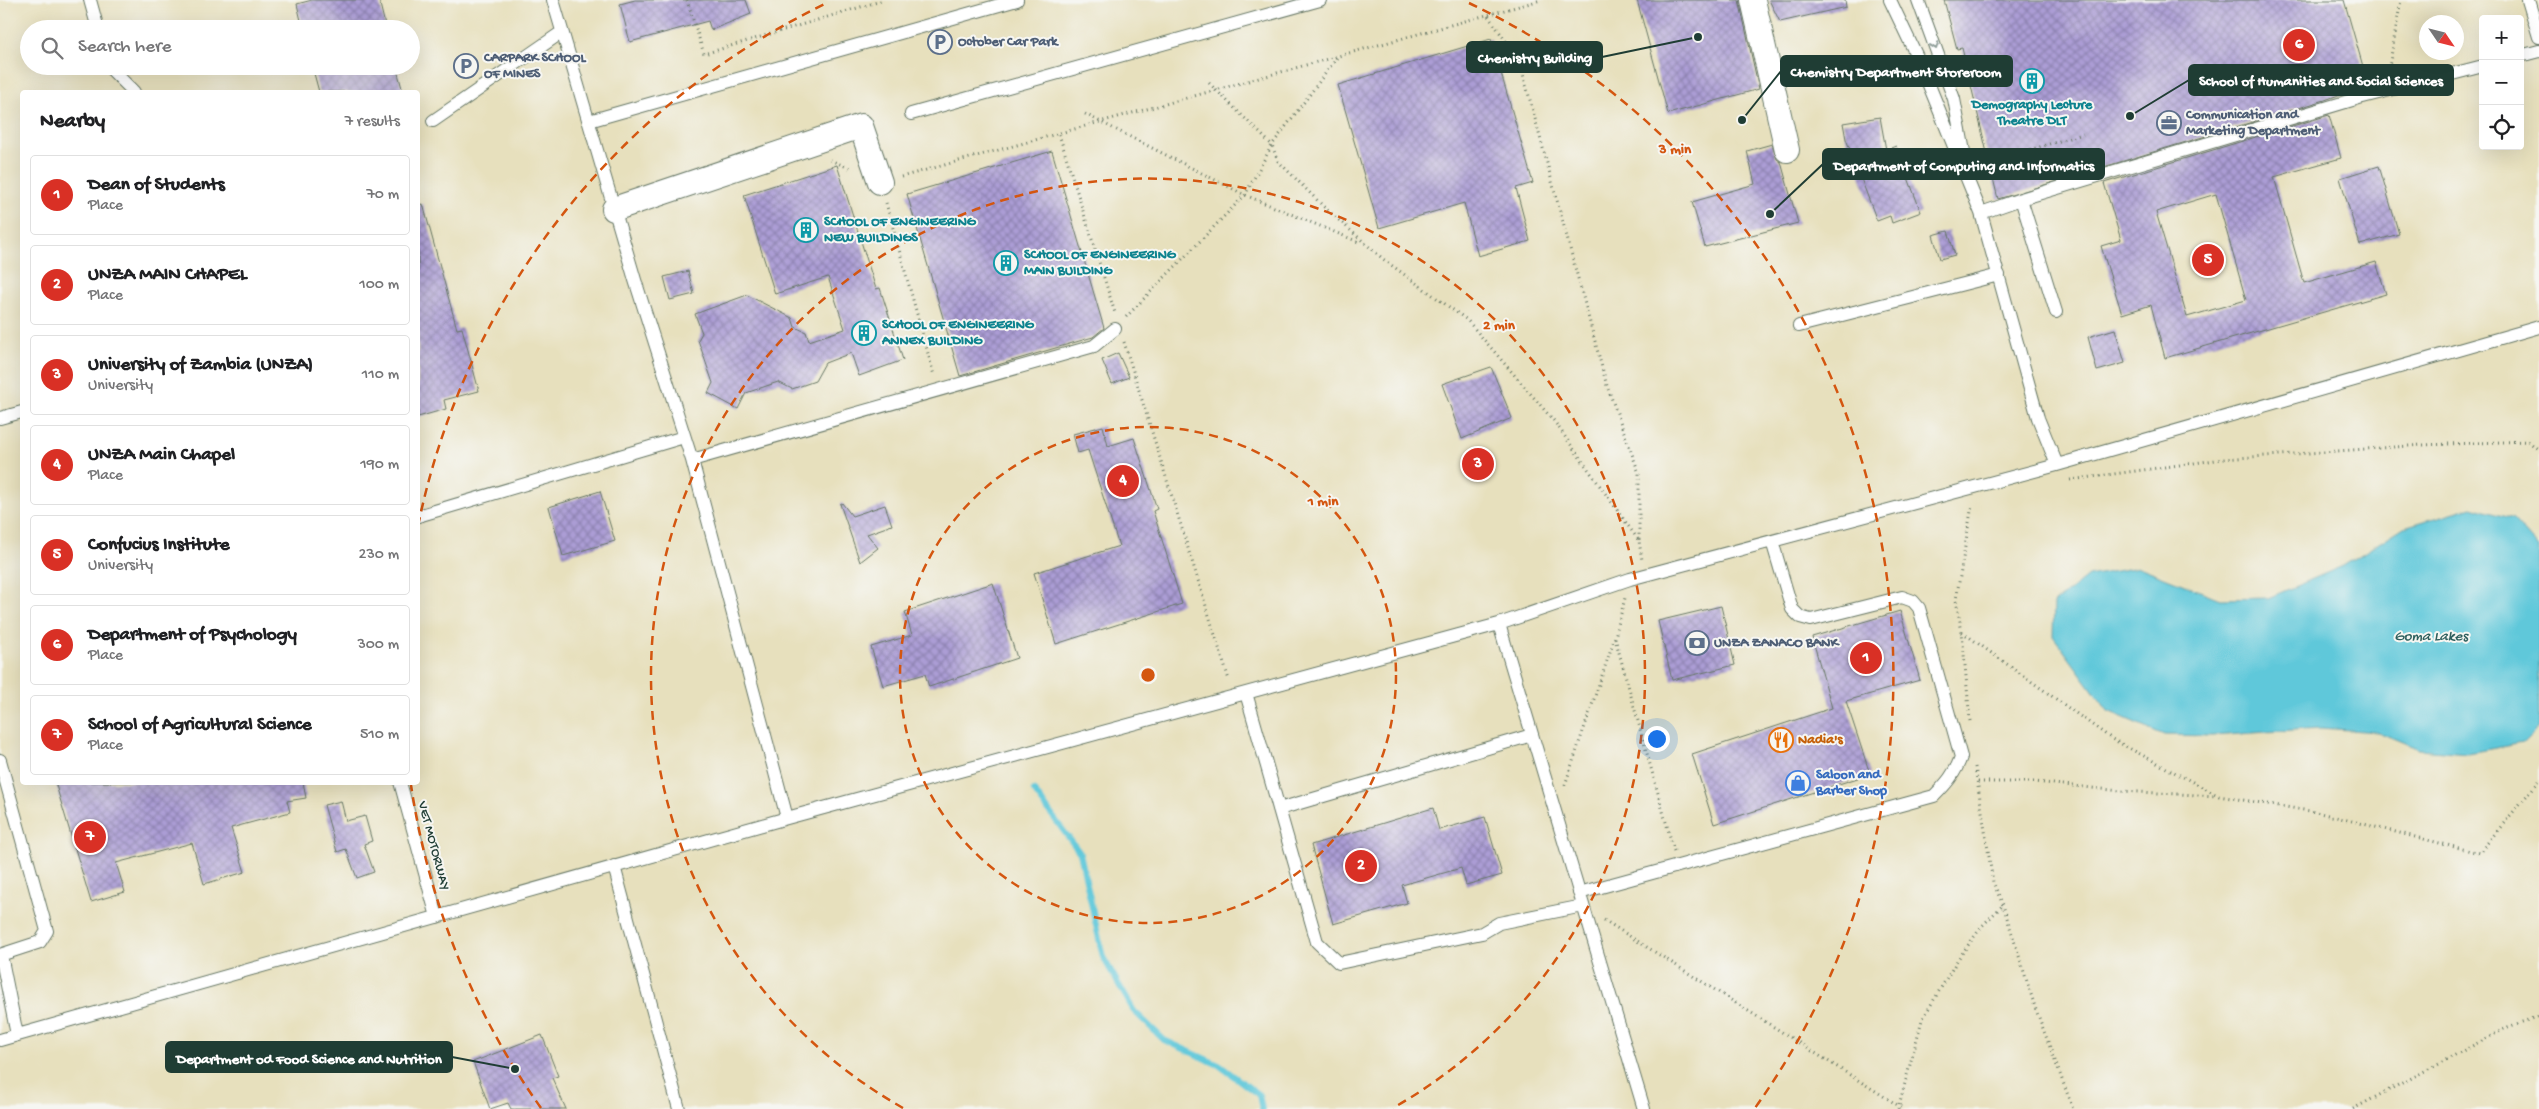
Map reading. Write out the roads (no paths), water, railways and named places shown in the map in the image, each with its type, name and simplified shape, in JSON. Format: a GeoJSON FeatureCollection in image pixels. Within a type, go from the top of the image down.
{"type":"FeatureCollection","features":[{"type":"Feature","properties":{"kind":"street"},"geometry":{"type":"LineString","coordinates":[[1753,0],[1787,150]]}},
{"type":"Feature","properties":{"kind":"street"},"geometry":{"type":"LineString","coordinates":[[614,209],[861,126],[880,182]]}},
{"type":"Feature","properties":{"kind":"lane"},"geometry":{"type":"LineString","coordinates":[[90,0],[96,20]]}},
{"type":"Feature","properties":{"kind":"lane"},"geometry":{"type":"LineString","coordinates":[[553,0],[614,209],[692,460],[787,818]]}},
{"type":"Feature","properties":{"kind":"lane"},"geometry":{"type":"LineString","coordinates":[[588,121],[1017,0]]}},
{"type":"Feature","properties":{"kind":"lane"},"geometry":{"type":"LineString","coordinates":[[910,114],[1320,0]]}},
{"type":"Feature","properties":{"kind":"lane"},"geometry":{"type":"LineString","coordinates":[[1890,0],[1920,63],[1982,213],[2038,418],[2057,465]]}},
{"type":"Feature","properties":{"kind":"lane"},"geometry":{"type":"LineString","coordinates":[[1918,0],[1954,99],[1970,186]]}},
{"type":"Feature","properties":{"kind":"lane"},"geometry":{"type":"LineString","coordinates":[[2528,0],[2539,37]]}},
{"type":"Feature","properties":{"kind":"lane"},"geometry":{"type":"LineString","coordinates":[[433,121],[562,32]]}},
{"type":"Feature","properties":{"kind":"lane"},"geometry":{"type":"LineString","coordinates":[[2524,55],[2539,51]]}},
{"type":"Feature","properties":{"kind":"lane"},"geometry":{"type":"LineString","coordinates":[[1982,213],[2021,199],[2385,91],[2479,67]]}},
{"type":"Feature","properties":{"kind":"lane"},"geometry":{"type":"LineString","coordinates":[[117,75],[132,90]]}},
{"type":"Feature","properties":{"kind":"lane"},"geometry":{"type":"LineString","coordinates":[[2021,199],[2056,312]]}},
{"type":"Feature","properties":{"kind":"lane"},"geometry":{"type":"LineString","coordinates":[[1799,326],[1999,275]]}},
{"type":"Feature","properties":{"kind":"lane"},"geometry":{"type":"LineString","coordinates":[[692,460],[1094,346],[1117,327]]}},
{"type":"Feature","properties":{"kind":"lane"},"geometry":{"type":"LineString","coordinates":[[0,1040],[614,866],[1499,624],[1630,578],[2057,465],[2539,327]]}},
{"type":"Feature","properties":{"kind":"lane"},"geometry":{"type":"LineString","coordinates":[[0,418],[20,413]]}},
{"type":"Feature","properties":{"kind":"lane"},"geometry":{"type":"LineString","coordinates":[[420,515],[684,437]]}},
{"type":"Feature","properties":{"kind":"lane"},"geometry":{"type":"LineString","coordinates":[[1240,694],[1279,810],[1317,942],[1339,964],[1482,932],[1499,923],[1581,900],[1678,866],[1934,796],[1949,780],[1961,757],[1919,608],[1913,601],[1902,597],[1811,620],[1800,617],[1792,609],[1772,541]]}},
{"type":"Feature","properties":{"kind":"lane"},"geometry":{"type":"LineString","coordinates":[[1499,624],[1644,1109]]}},
{"type":"Feature","properties":{"kind":"lane"},"geometry":{"type":"LineString","coordinates":[[1279,810],[1532,736]]}},
{"type":"Feature","properties":{"kind":"lane"},"geometry":{"type":"LineString","coordinates":[[0,760],[47,931],[40,942],[1,955],[17,1035]]}},
{"type":"Feature","properties":{"kind":"lane","name":"VET MOTORWAY"},"geometry":{"type":"LineString","coordinates":[[401,785],[437,917]]}},
{"type":"Feature","properties":{"kind":"lane"},"geometry":{"type":"LineString","coordinates":[[614,866],[679,1109]]}},
{"type":"Feature","properties":{"kind":"water","name":"Goma Lakes"},"geometry":{"type":"Polygon","coordinates":[[[2472,507],[2513,519],[2539,548],[2539,727],[2523,743],[2468,753],[2419,749],[2378,732],[2320,728],[2213,736],[2164,735],[2108,711],[2053,636],[2054,603],[2088,576],[2139,567],[2220,599],[2268,598],[2343,566],[2404,527],[2472,507]]]}},
{"type":"Feature","properties":{"kind":"waterway"},"geometry":{"type":"LineString","coordinates":[[1034,791],[1080,853],[1103,957],[1134,1011],[1164,1040],[1219,1065],[1259,1095],[1262,1109]]}},
{"type":"Feature","properties":{"kind":"place","name":"Chemistry Building"},"geometry":{"type":"Point","coordinates":[1698,37]}},
{"type":"Feature","properties":{"kind":"place","name":"October Car Park"},"geometry":{"type":"Point","coordinates":[940,42]}},
{"type":"Feature","properties":{"kind":"place","name":"Department of Psychology"},"geometry":{"type":"Point","coordinates":[2299,45]}},
{"type":"Feature","properties":{"kind":"place","name":"CARPARK SCHOOL OF MINES"},"geometry":{"type":"Point","coordinates":[466,66]}},
{"type":"Feature","properties":{"kind":"place","name":"Demography Lecture Theatre DLT"},"geometry":{"type":"Point","coordinates":[2032,81]}},
{"type":"Feature","properties":{"kind":"place","name":"School of Humanities and Social Sciences"},"geometry":{"type":"Point","coordinates":[2130,116]}},
{"type":"Feature","properties":{"kind":"place","name":"Chemistry Department Storeroom"},"geometry":{"type":"Point","coordinates":[1742,120]}},
{"type":"Feature","properties":{"kind":"place","name":"Communication and Marketing Department"},"geometry":{"type":"Point","coordinates":[2169,123]}},
{"type":"Feature","properties":{"kind":"place","name":"Department of Computing and Informatics"},"geometry":{"type":"Point","coordinates":[1770,214]}},
{"type":"Feature","properties":{"kind":"place","name":"SCHOOL OF ENGINEERING NEW BUILDINGS"},"geometry":{"type":"Point","coordinates":[806,230]}},
{"type":"Feature","properties":{"kind":"place","name":"Confucius Institute"},"geometry":{"type":"Point","coordinates":[2208,260]}},
{"type":"Feature","properties":{"kind":"place","name":"SCHOOL OF ENGINEERING MAIN BUILDING"},"geometry":{"type":"Point","coordinates":[1006,263]}},
{"type":"Feature","properties":{"kind":"place","name":"SCHOOL OF ENGINEERING ANNEX BUILDING"},"geometry":{"type":"Point","coordinates":[864,333]}},
{"type":"Feature","properties":{"kind":"place","name":"University of Zambia (UNZA)"},"geometry":{"type":"Point","coordinates":[1478,464]}},
{"type":"Feature","properties":{"kind":"place","name":"UNZA Main Chapel"},"geometry":{"type":"Point","coordinates":[1123,481]}},
{"type":"Feature","properties":{"kind":"place","name":"UNZA ZANACO BANK"},"geometry":{"type":"Point","coordinates":[1697,643]}},
{"type":"Feature","properties":{"kind":"place","name":"Dean of Students"},"geometry":{"type":"Point","coordinates":[1866,658]}},
{"type":"Feature","properties":{"kind":"place","name":"Nadia's"},"geometry":{"type":"Point","coordinates":[1781,740]}},
{"type":"Feature","properties":{"kind":"place","name":"Saloon and Barber Shop"},"geometry":{"type":"Point","coordinates":[1798,783]}},
{"type":"Feature","properties":{"kind":"place","name":"School of Agricultural Science"},"geometry":{"type":"Point","coordinates":[90,837]}},
{"type":"Feature","properties":{"kind":"place","name":"UNZA MAIN CHAPEL"},"geometry":{"type":"Point","coordinates":[1361,866]}},
{"type":"Feature","properties":{"kind":"place","name":"Department od Food Science and Nutrition"},"geometry":{"type":"Point","coordinates":[515,1069]}}]}
